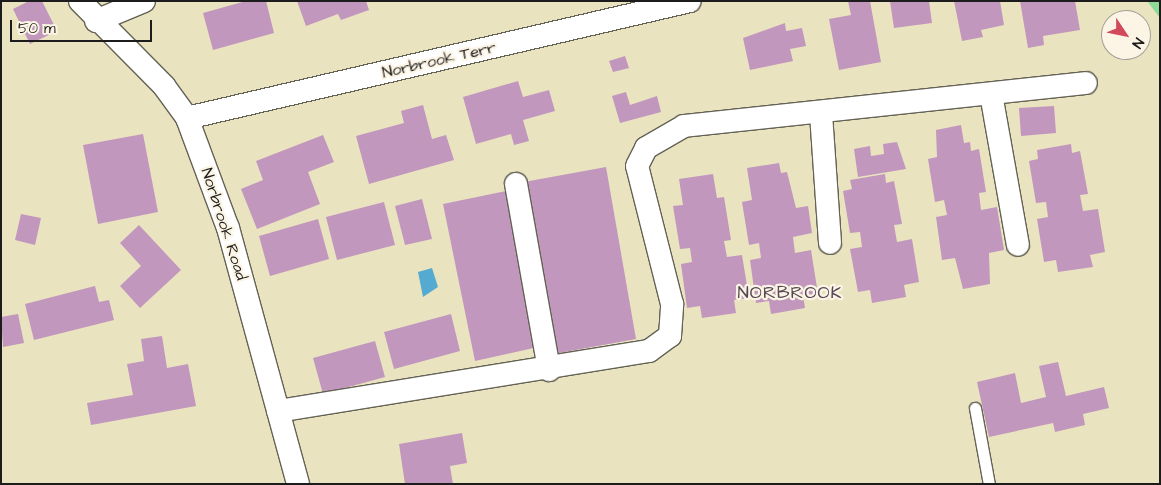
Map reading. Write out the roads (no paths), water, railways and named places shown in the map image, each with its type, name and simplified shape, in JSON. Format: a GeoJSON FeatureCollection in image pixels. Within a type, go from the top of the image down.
{"type":"FeatureCollection","features":[{"type":"Feature","properties":{"kind":"street","name":"Norbrook Road"},"geometry":{"type":"LineString","coordinates":[[80,1],[96,21],[134,53],[187,118],[228,228],[298,484]]}},
{"type":"Feature","properties":{"kind":"street"},"geometry":{"type":"LineString","coordinates":[[96,21],[144,1]]}},
{"type":"Feature","properties":{"kind":"street","name":"Norbrook Terr"},"geometry":{"type":"LineString","coordinates":[[187,118],[690,1]]}},
{"type":"Feature","properties":{"kind":"street"},"geometry":{"type":"LineString","coordinates":[[278,411],[550,370],[624,358],[650,351],[670,336],[672,304],[637,166],[646,148],[684,126],[821,114],[1086,83]]}},
{"type":"Feature","properties":{"kind":"street"},"geometry":{"type":"LineString","coordinates":[[991,94],[1018,245]]}},
{"type":"Feature","properties":{"kind":"street"},"geometry":{"type":"LineString","coordinates":[[821,114],[830,243]]}},
{"type":"Feature","properties":{"kind":"street"},"geometry":{"type":"LineString","coordinates":[[516,184],[550,370]]}},
{"type":"Feature","properties":{"kind":"lane"},"geometry":{"type":"LineString","coordinates":[[975,408],[989,484]]}},
{"type":"Feature","properties":{"kind":"water"},"geometry":{"type":"Polygon","coordinates":[[[432,268],[438,287],[423,297],[418,272],[432,268]]]}},
{"type":"Feature","properties":{"kind":"district","name":"NORBROOK"},"geometry":{"type":"Point","coordinates":[790,293]}}]}
